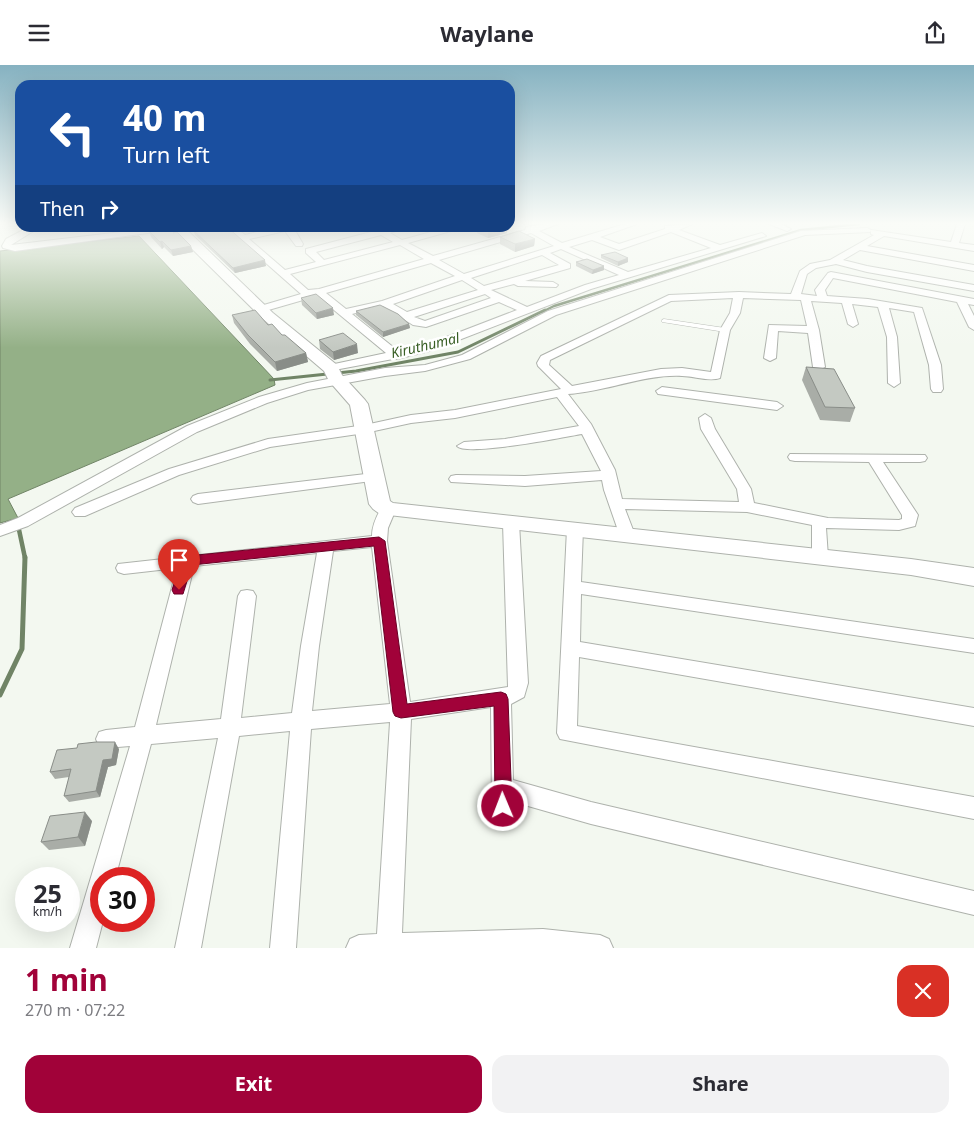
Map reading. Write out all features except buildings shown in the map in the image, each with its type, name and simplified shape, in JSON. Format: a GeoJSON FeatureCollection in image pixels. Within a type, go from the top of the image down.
{"type":"FeatureCollection","features":[{"type":"Feature","properties":{"kind":"street"},"geometry":{"type":"LineString","coordinates":[[217,265],[260,308],[334,374],[359,404],[380,504],[388,509],[911,567],[974,577]]}},
{"type":"Feature","properties":{"kind":"street"},"geometry":{"type":"LineString","coordinates":[[274,265],[306,293],[318,293],[397,356]]}},
{"type":"Feature","properties":{"kind":"street"},"geometry":{"type":"LineString","coordinates":[[283,273],[314,265]]}},
{"type":"Feature","properties":{"kind":"street"},"geometry":{"type":"LineString","coordinates":[[260,308],[306,293],[407,265]]}},
{"type":"Feature","properties":{"kind":"street"},"geometry":{"type":"LineString","coordinates":[[260,308],[318,293],[409,265]]}},
{"type":"Feature","properties":{"kind":"street"},"geometry":{"type":"LineString","coordinates":[[441,265],[496,297],[527,311]]}},
{"type":"Feature","properties":{"kind":"street"},"geometry":{"type":"LineString","coordinates":[[343,313],[385,303],[503,265]]}},
{"type":"Feature","properties":{"kind":"street"},"geometry":{"type":"LineString","coordinates":[[605,265],[627,275]]}},
{"type":"Feature","properties":{"kind":"street"},"geometry":{"type":"LineString","coordinates":[[11,527],[192,429],[262,400],[307,387],[334,374],[429,348],[588,287],[660,265]]}},
{"type":"Feature","properties":{"kind":"street"},"geometry":{"type":"LineString","coordinates":[[334,374],[424,368],[466,357],[552,313],[703,265]]}},
{"type":"Feature","properties":{"kind":"street"},"geometry":{"type":"LineString","coordinates":[[818,367],[814,330],[800,297],[803,273],[820,265]]}},
{"type":"Feature","properties":{"kind":"street"},"geometry":{"type":"LineString","coordinates":[[852,265],[974,289]]}},
{"type":"Feature","properties":{"kind":"street"},"geometry":{"type":"LineString","coordinates":[[959,265],[974,268]]}},
{"type":"Feature","properties":{"kind":"street"},"geometry":{"type":"LineString","coordinates":[[405,316],[509,282],[567,266]]}},
{"type":"Feature","properties":{"kind":"street"},"geometry":{"type":"LineString","coordinates":[[823,298],[820,290],[831,275],[974,302]]}},
{"type":"Feature","properties":{"kind":"street"},"geometry":{"type":"LineString","coordinates":[[509,282],[553,285]]}},
{"type":"Feature","properties":{"kind":"street"},"geometry":{"type":"LineString","coordinates":[[868,302],[869,282]]}},
{"type":"Feature","properties":{"kind":"street"},"geometry":{"type":"LineString","coordinates":[[80,512],[174,473],[268,443],[365,429],[411,419],[455,415],[494,405],[661,373],[682,372],[710,376],[716,375],[725,330],[735,313],[739,295]]}},
{"type":"Feature","properties":{"kind":"street"},"geometry":{"type":"LineString","coordinates":[[627,535],[608,475],[587,429],[565,392],[542,363],[545,358],[669,297],[739,295],[823,298],[868,302],[918,310],[936,366],[937,389]]}},
{"type":"Feature","properties":{"kind":"street"},"geometry":{"type":"LineString","coordinates":[[385,303],[417,323],[430,323],[494,301],[496,297]]}},
{"type":"Feature","properties":{"kind":"street"},"geometry":{"type":"LineString","coordinates":[[961,299],[974,327]]}},
{"type":"Feature","properties":{"kind":"street"},"geometry":{"type":"LineString","coordinates":[[846,300],[853,324]]}},
{"type":"Feature","properties":{"kind":"street"},"geometry":{"type":"LineString","coordinates":[[883,305],[892,337],[894,383]]}},
{"type":"Feature","properties":{"kind":"street"},"geometry":{"type":"LineString","coordinates":[[770,358],[773,327],[814,330]]}},
{"type":"Feature","properties":{"kind":"street"},"geometry":{"type":"LineString","coordinates":[[708,397],[710,376]]}},
{"type":"Feature","properties":{"kind":"street"},"geometry":{"type":"LineString","coordinates":[[662,391],[777,406]]}},
{"type":"Feature","properties":{"kind":"street"},"geometry":{"type":"LineString","coordinates":[[706,418],[708,429],[744,489],[748,507]]}},
{"type":"Feature","properties":{"kind":"street"},"geometry":{"type":"LineString","coordinates":[[464,446],[505,443],[587,429]]}},
{"type":"Feature","properties":{"kind":"street"},"geometry":{"type":"LineString","coordinates":[[794,457],[920,458]]}},
{"type":"Feature","properties":{"kind":"street"},"geometry":{"type":"LineString","coordinates":[[617,504],[748,507],[825,522],[899,525],[910,522],[910,515],[874,458]]}},
{"type":"Feature","properties":{"kind":"street"},"geometry":{"type":"LineString","coordinates":[[456,479],[524,481],[608,475]]}},
{"type":"Feature","properties":{"kind":"street"},"geometry":{"type":"LineString","coordinates":[[198,499],[374,477]]}},
{"type":"Feature","properties":{"kind":"street"},"geometry":{"type":"LineString","coordinates":[[388,509],[380,528],[379,541],[401,712],[389,947]]}},
{"type":"Feature","properties":{"kind":"street"},"geometry":{"type":"LineString","coordinates":[[820,557],[818,527],[820,523],[825,522]]}},
{"type":"Feature","properties":{"kind":"street"},"geometry":{"type":"LineString","coordinates":[[106,739],[301,719],[401,712],[501,699],[509,696],[517,691],[518,683],[511,523]]}},
{"type":"Feature","properties":{"kind":"street"},"geometry":{"type":"LineString","coordinates":[[575,529],[567,733],[974,808]]}},
{"type":"Feature","properties":{"kind":"street"},"geometry":{"type":"LineString","coordinates":[[124,568],[379,541]]}},
{"type":"Feature","properties":{"kind":"street"},"geometry":{"type":"LineString","coordinates":[[283,948],[301,719],[326,547]]}},
{"type":"Feature","properties":{"kind":"street"},"geometry":{"type":"LineString","coordinates":[[106,867],[143,735],[187,561]]}},
{"type":"Feature","properties":{"kind":"street"},"geometry":{"type":"LineString","coordinates":[[572,587],[974,646]]}},
{"type":"Feature","properties":{"kind":"street"},"geometry":{"type":"LineString","coordinates":[[188,948],[230,727],[247,596]]}},
{"type":"Feature","properties":{"kind":"street"},"geometry":{"type":"LineString","coordinates":[[570,648],[974,717]]}},
{"type":"Feature","properties":{"kind":"street"},"geometry":{"type":"LineString","coordinates":[[501,699],[503,797],[591,813],[974,903]]}},
{"type":"Feature","properties":{"kind":"street"},"geometry":{"type":"LineString","coordinates":[[83,948],[90,923]]}},
{"type":"Feature","properties":{"kind":"street"},"geometry":{"type":"LineString","coordinates":[[359,948],[543,942],[600,948]]}},
{"type":"Feature","properties":{"kind":"lane"},"geometry":{"type":"LineString","coordinates":[[664,321],[725,330]]}},
{"type":"Feature","properties":{"kind":"shaded area"},"geometry":{"type":"Polygon","coordinates":[[[0,265],[167,265],[274,379],[275,385],[8,499],[18,518],[0,523],[0,265]]]}},
{"type":"Feature","properties":{"kind":"waterway","name":"Kiruthumal"},"geometry":{"type":"LineString","coordinates":[[542,312],[554,306],[687,265]]}},
{"type":"Feature","properties":{"kind":"waterway","name":"Kiruthumal"},"geometry":{"type":"LineString","coordinates":[[270,380],[356,371],[458,352],[545,310]]}},
{"type":"Feature","properties":{"kind":"waterway","name":"Kiruthumal"},"geometry":{"type":"LineString","coordinates":[[18,525],[25,558]]}},
{"type":"Feature","properties":{"kind":"waterway","name":"Kiruthumal"},"geometry":{"type":"LineString","coordinates":[[0,695],[22,649],[25,558]]}},
{"type":"Feature","properties":{"kind":"route"},"geometry":{"type":"LineString","coordinates":[[179,590],[187,561],[379,541],[401,712],[501,699],[503,806]]}}]}
